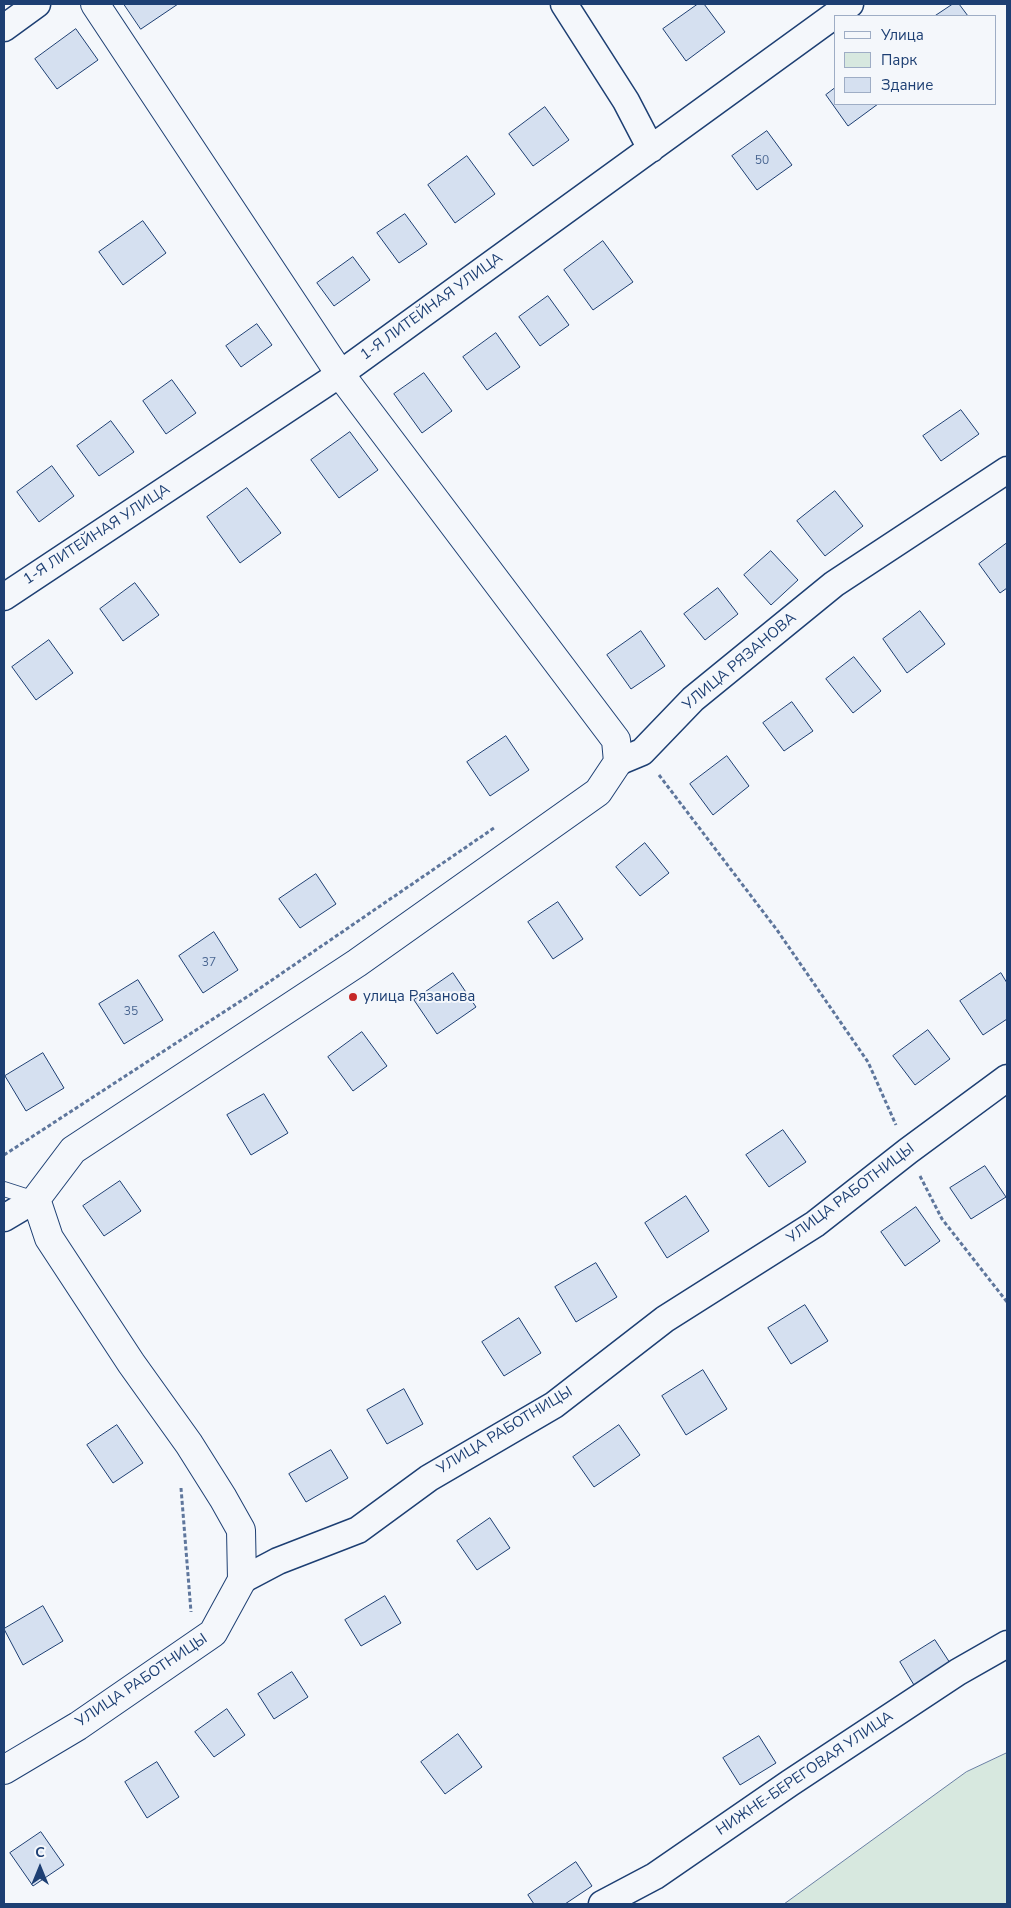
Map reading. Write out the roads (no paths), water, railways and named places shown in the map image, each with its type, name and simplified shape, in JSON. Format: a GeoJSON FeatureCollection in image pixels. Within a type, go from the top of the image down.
{"type":"FeatureCollection","features":[{"type":"Feature","properties":{"kind":"street"},"geometry":{"type":"LineString","coordinates":[[4,28],[37,4]]}},
{"type":"Feature","properties":{"kind":"street"},"geometry":{"type":"LineString","coordinates":[[4,1218],[36,1199],[73,1150],[357,964],[598,792],[618,762],[616,740],[340,374],[94,4]]}},
{"type":"Feature","properties":{"kind":"street"},"geometry":{"type":"LineString","coordinates":[[564,4],[626,101],[651,149]]}},
{"type":"Feature","properties":{"kind":"street","name":"1-Я ЛИТЕЙНАЯ УЛИЦА"},"geometry":{"type":"LineString","coordinates":[[835,15],[850,4]]}},
{"type":"Feature","properties":{"kind":"street","name":"1-Я ЛИТЕЙНАЯ УЛИЦА"},"geometry":{"type":"LineString","coordinates":[[4,597],[340,374],[834,16]]}},
{"type":"Feature","properties":{"kind":"street","name":"УЛИЦА РЯЗАНОВА"},"geometry":{"type":"LineString","coordinates":[[618,762],[642,752],[693,699],[834,584],[1007,470]]}},
{"type":"Feature","properties":{"kind":"street","name":"УЛИЦА РАБОТНИЦЫ"},"geometry":{"type":"LineString","coordinates":[[4,1770],[78,1726],[213,1633],[242,1580],[278,1561],[358,1530],[429,1478],[554,1405],[666,1319],[815,1224],[908,1151],[1007,1078]]}},
{"type":"Feature","properties":{"kind":"street"},"geometry":{"type":"LineString","coordinates":[[36,1199],[50,1238],[131,1363],[188,1444],[241,1530],[242,1580]]}},
{"type":"Feature","properties":{"kind":"street","name":"НИЖНЕ-БЕРЕГОВАЯ УЛИЦА"},"geometry":{"type":"LineString","coordinates":[[602,1904],[655,1876],[958,1672],[1007,1644]]}},
{"type":"Feature","properties":{"kind":"lane"},"geometry":{"type":"LineString","coordinates":[[4,1189],[36,1199]]}},
{"type":"Feature","properties":{"kind":"place","name":"улица Рязанова"},"geometry":{"type":"Point","coordinates":[353,997]}}]}
